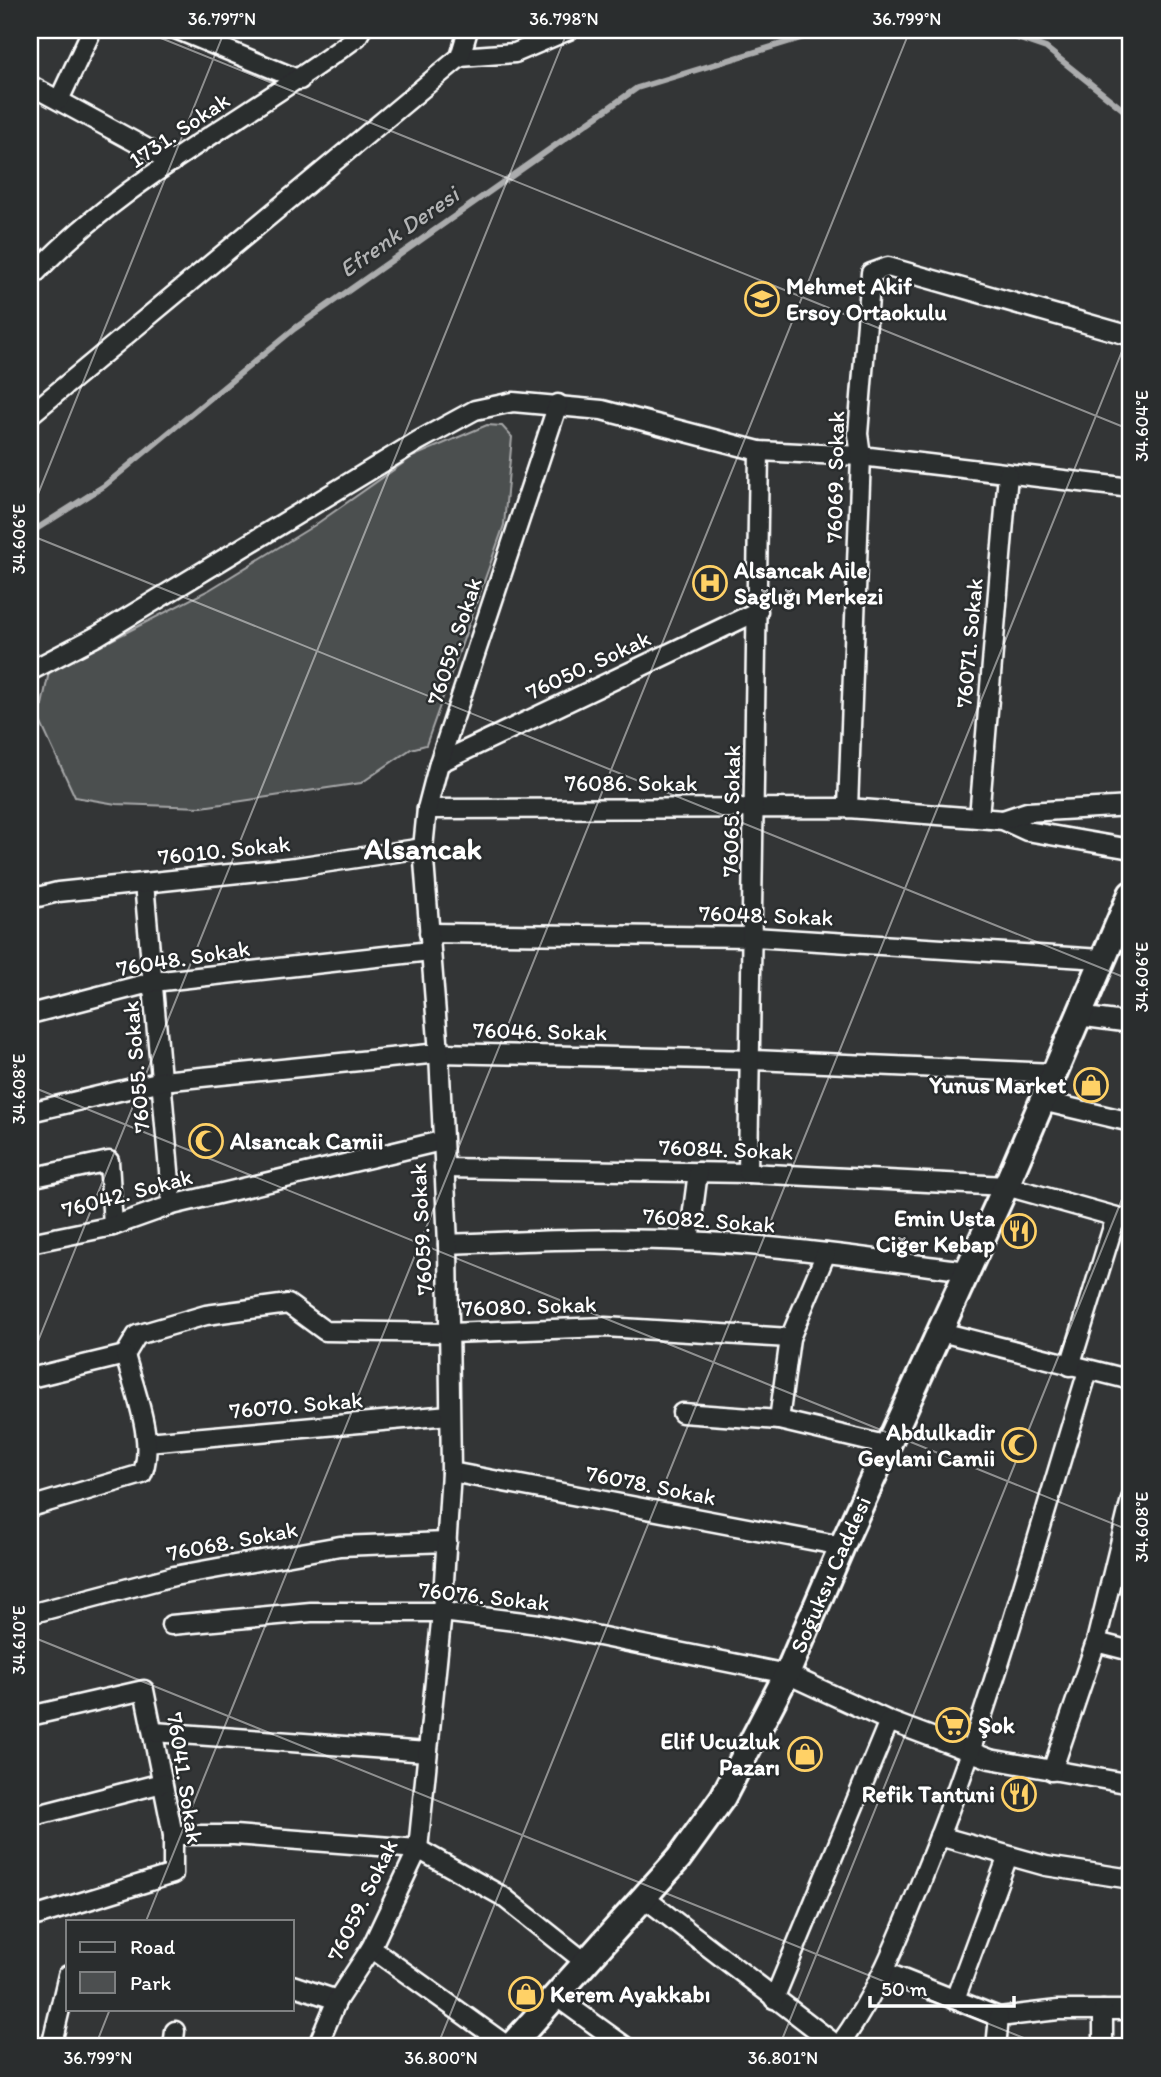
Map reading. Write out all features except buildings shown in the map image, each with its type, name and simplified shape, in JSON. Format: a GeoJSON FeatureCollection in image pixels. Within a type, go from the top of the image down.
{"type":"FeatureCollection","features":[{"type":"Feature","properties":{"kind":"street"},"geometry":{"type":"LineString","coordinates":[[59,100],[92,30]]}},
{"type":"Feature","properties":{"kind":"street"},"geometry":{"type":"LineString","coordinates":[[178,30],[300,80]]}},
{"type":"Feature","properties":{"kind":"street"},"geometry":{"type":"LineString","coordinates":[[30,415],[460,57],[468,30]]}},
{"type":"Feature","properties":{"kind":"street"},"geometry":{"type":"LineString","coordinates":[[460,57],[515,53],[569,30]]}},
{"type":"Feature","properties":{"kind":"street","name":"1731. Sokak"},"geometry":{"type":"LineString","coordinates":[[30,279],[66,240],[172,162],[300,80],[362,32]]}},
{"type":"Feature","properties":{"kind":"street"},"geometry":{"type":"LineString","coordinates":[[30,85],[172,162]]}},
{"type":"Feature","properties":{"kind":"street","name":"76069. Sokak"},"geometry":{"type":"LineString","coordinates":[[848,808],[861,456],[858,434],[871,273],[888,267],[1131,336]]}},
{"type":"Feature","properties":{"kind":"street"},"geometry":{"type":"LineString","coordinates":[[30,671],[97,636],[418,441],[475,410],[513,402],[602,410],[759,451],[861,456],[1131,488]]}},
{"type":"Feature","properties":{"kind":"street","name":"76059. Sokak"},"geometry":{"type":"LineString","coordinates":[[317,2047],[337,2000],[371,1948],[418,1849],[442,1612],[452,1472],[449,1415],[450,1333],[439,1053],[423,848],[427,809],[439,763],[558,404]]}},
{"type":"Feature","properties":{"kind":"street","name":"76065. Sokak"},"geometry":{"type":"LineString","coordinates":[[748,1173],[752,1060],[759,451]]}},
{"type":"Feature","properties":{"kind":"street","name":"76071. Sokak"},"geometry":{"type":"LineString","coordinates":[[979,817],[1008,474]]}},
{"type":"Feature","properties":{"kind":"street","name":"76050. Sokak"},"geometry":{"type":"LineString","coordinates":[[439,763],[758,611]]}},
{"type":"Feature","properties":{"kind":"street","name":"76086. Sokak"},"geometry":{"type":"LineString","coordinates":[[1003,820],[1027,812],[1131,806]]}},
{"type":"Feature","properties":{"kind":"street","name":"76086. Sokak"},"geometry":{"type":"LineString","coordinates":[[427,809],[848,808],[1003,820],[1027,831],[1131,849]]}},
{"type":"Feature","properties":{"kind":"street","name":"76010. Sokak"},"geometry":{"type":"LineString","coordinates":[[30,899],[58,892],[296,867],[423,848]]}},
{"type":"Feature","properties":{"kind":"street","name":"76055. Sokak"},"geometry":{"type":"LineString","coordinates":[[144,883],[172,1205]]}},
{"type":"Feature","properties":{"kind":"street","name":"Soğuksu Caddesi"},"geometry":{"type":"LineString","coordinates":[[510,2047],[642,1896],[679,1858],[723,1797],[787,1674],[842,1546],[1006,1186],[1101,959],[1125,916],[1131,894]]}},
{"type":"Feature","properties":{"kind":"street","name":"76048. Sokak"},"geometry":{"type":"LineString","coordinates":[[429,933],[753,937],[1101,959]]}},
{"type":"Feature","properties":{"kind":"street","name":"76048. Sokak"},"geometry":{"type":"LineString","coordinates":[[30,1014],[153,982],[430,951]]}},
{"type":"Feature","properties":{"kind":"street"},"geometry":{"type":"LineString","coordinates":[[1078,1016],[1131,1023]]}},
{"type":"Feature","properties":{"kind":"street","name":"76046. Sokak"},"geometry":{"type":"LineString","coordinates":[[30,1112],[162,1081],[439,1053],[752,1060],[1054,1073]]}},
{"type":"Feature","properties":{"kind":"street"},"geometry":{"type":"LineString","coordinates":[[1042,1101],[1131,1122]]}},
{"type":"Feature","properties":{"kind":"street","name":"76042. Sokak"},"geometry":{"type":"LineString","coordinates":[[30,1243],[113,1226],[172,1205],[441,1141]]}},
{"type":"Feature","properties":{"kind":"street"},"geometry":{"type":"LineString","coordinates":[[30,1178],[109,1161],[113,1226]]}},
{"type":"Feature","properties":{"kind":"street","name":"76084. Sokak"},"geometry":{"type":"LineString","coordinates":[[444,1168],[748,1173],[1006,1186],[1124,1219]]}},
{"type":"Feature","properties":{"kind":"street"},"geometry":{"type":"LineString","coordinates":[[689,1241],[698,1172]]}},
{"type":"Feature","properties":{"kind":"street"},"geometry":{"type":"LineString","coordinates":[[1070,1366],[1124,1219]]}},
{"type":"Feature","properties":{"kind":"street","name":"76082. Sokak"},"geometry":{"type":"LineString","coordinates":[[447,1244],[598,1238],[689,1241],[826,1253],[967,1271]]}},
{"type":"Feature","properties":{"kind":"street"},"geometry":{"type":"LineString","coordinates":[[779,1420],[790,1338],[826,1253]]}},
{"type":"Feature","properties":{"kind":"street","name":"76080. Sokak"},"geometry":{"type":"LineString","coordinates":[[125,1356],[137,1335],[206,1315],[288,1304],[325,1331],[450,1333],[605,1327],[790,1338]]}},
{"type":"Feature","properties":{"kind":"street"},"geometry":{"type":"LineString","coordinates":[[941,1332],[1131,1380]]}},
{"type":"Feature","properties":{"kind":"street"},"geometry":{"type":"LineString","coordinates":[[30,1378],[125,1356],[149,1460],[142,1474],[30,1507]]}},
{"type":"Feature","properties":{"kind":"street"},"geometry":{"type":"LineString","coordinates":[[642,1896],[838,2047],[864,2011],[885,1972],[939,1836],[970,1752],[1088,1371]]}},
{"type":"Feature","properties":{"kind":"street"},"geometry":{"type":"LineString","coordinates":[[682,1413],[779,1420],[889,1446]]}},
{"type":"Feature","properties":{"kind":"street","name":"76070. Sokak"},"geometry":{"type":"LineString","coordinates":[[147,1442],[449,1415]]}},
{"type":"Feature","properties":{"kind":"street","name":"76078. Sokak"},"geometry":{"type":"LineString","coordinates":[[452,1472],[842,1546]]}},
{"type":"Feature","properties":{"kind":"street"},"geometry":{"type":"LineString","coordinates":[[1052,1771],[1096,1642],[1131,1499]]}},
{"type":"Feature","properties":{"kind":"street","name":"76068. Sokak"},"geometry":{"type":"LineString","coordinates":[[30,1614],[174,1576],[340,1546],[447,1542]]}},
{"type":"Feature","properties":{"kind":"street","name":"76076. Sokak"},"geometry":{"type":"LineString","coordinates":[[171,1625],[311,1612],[442,1612],[539,1624],[787,1674],[889,1721],[970,1752],[1052,1771],[1131,1784]]}},
{"type":"Feature","properties":{"kind":"street"},"geometry":{"type":"LineString","coordinates":[[1096,1642],[1131,1651]]}},
{"type":"Feature","properties":{"kind":"street","name":"76041. Sokak"},"geometry":{"type":"LineString","coordinates":[[30,1716],[144,1690],[173,1835],[173,1874],[30,1918]]}},
{"type":"Feature","properties":{"kind":"street"},"geometry":{"type":"LineString","coordinates":[[774,1999],[889,1721]]}},
{"type":"Feature","properties":{"kind":"street"},"geometry":{"type":"LineString","coordinates":[[154,1732],[427,1752]]}},
{"type":"Feature","properties":{"kind":"street"},"geometry":{"type":"LineString","coordinates":[[30,1817],[162,1783]]}},
{"type":"Feature","properties":{"kind":"street"},"geometry":{"type":"LineString","coordinates":[[173,1835],[234,1835],[418,1849],[502,1896],[585,1962]]}},
{"type":"Feature","properties":{"kind":"street"},"geometry":{"type":"LineString","coordinates":[[939,1836],[1046,1866],[1131,1879]]}},
{"type":"Feature","properties":{"kind":"street"},"geometry":{"type":"LineString","coordinates":[[955,2000],[1008,1856]]}},
{"type":"Feature","properties":{"kind":"street"},"geometry":{"type":"LineString","coordinates":[[371,1948],[510,2047]]}},
{"type":"Feature","properties":{"kind":"street"},"geometry":{"type":"LineString","coordinates":[[885,1972],[999,2017],[1058,2010],[1131,2010]]}},
{"type":"Feature","properties":{"kind":"street"},"geometry":{"type":"LineString","coordinates":[[51,2047],[66,1983]]}},
{"type":"Feature","properties":{"kind":"street"},"geometry":{"type":"LineString","coordinates":[[294,1986],[337,2000]]}},
{"type":"Feature","properties":{"kind":"street"},"geometry":{"type":"LineString","coordinates":[[554,1995],[626,2047]]}},
{"type":"Feature","properties":{"kind":"street"},"geometry":{"type":"LineString","coordinates":[[1103,2010],[1103,2047]]}},
{"type":"Feature","properties":{"kind":"street"},"geometry":{"type":"LineString","coordinates":[[996,2047],[999,2017]]}},
{"type":"Feature","properties":{"kind":"green space"},"geometry":{"type":"Polygon","coordinates":[[[487,425],[502,426],[512,437],[504,525],[426,745],[411,749],[361,783],[202,807],[116,804],[75,797],[39,719],[49,672],[209,590],[315,525],[412,457],[487,425]]]}},
{"type":"Feature","properties":{"kind":"waterway","name":"Efrenk Deresi"},"geometry":{"type":"LineString","coordinates":[[30,533],[104,486],[294,329],[637,88],[827,30]]}},
{"type":"Feature","properties":{"kind":"waterway","name":"Efrenk Deresi"},"geometry":{"type":"LineString","coordinates":[[994,30],[1046,48],[1131,116]]}},
{"type":"Feature","properties":{"kind":"place","name":"Mehmet Akif Ersoy Ortaokulu"},"geometry":{"type":"Point","coordinates":[762,299]}},
{"type":"Feature","properties":{"kind":"place","name":"Alsancak Aile Sağlığı Merkezi"},"geometry":{"type":"Point","coordinates":[710,583]}},
{"type":"Feature","properties":{"kind":"place","name":"Yunus Market"},"geometry":{"type":"Point","coordinates":[1091,1085]}},
{"type":"Feature","properties":{"kind":"place","name":"Alsancak Camii"},"geometry":{"type":"Point","coordinates":[206,1141]}},
{"type":"Feature","properties":{"kind":"place","name":"Emin Usta Ciğer Kebap"},"geometry":{"type":"Point","coordinates":[1019,1231]}},
{"type":"Feature","properties":{"kind":"place","name":"Abdulkadir Geylani Camii"},"geometry":{"type":"Point","coordinates":[1019,1445]}},
{"type":"Feature","properties":{"kind":"place","name":"Şok"},"geometry":{"type":"Point","coordinates":[953,1725]}},
{"type":"Feature","properties":{"kind":"place","name":"Elif Ucuzluk Pazarı"},"geometry":{"type":"Point","coordinates":[805,1754]}},
{"type":"Feature","properties":{"kind":"place","name":"Refik Tantuni"},"geometry":{"type":"Point","coordinates":[1019,1794]}},
{"type":"Feature","properties":{"kind":"place","name":"Kerem Ayakkabı"},"geometry":{"type":"Point","coordinates":[526,1994]}},
{"type":"Feature","properties":{"kind":"district","name":"Alsancak"},"geometry":{"type":"Point","coordinates":[423,849]}}]}
